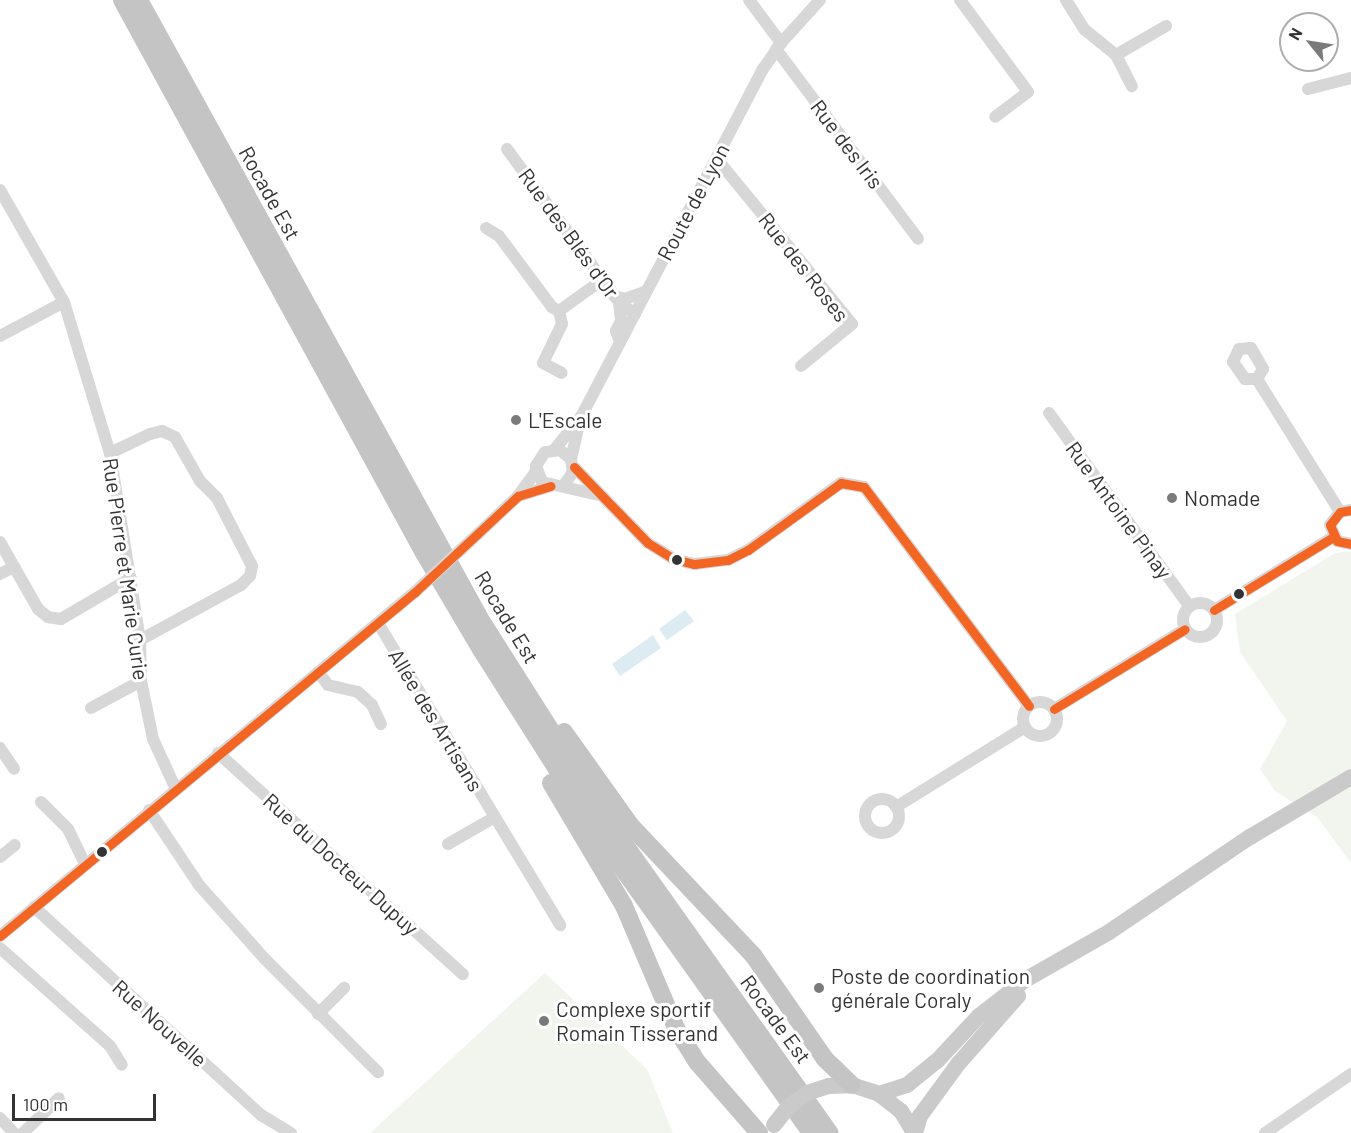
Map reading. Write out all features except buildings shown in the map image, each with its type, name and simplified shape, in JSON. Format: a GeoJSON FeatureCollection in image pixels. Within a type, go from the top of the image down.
{"type":"FeatureCollection","features":[{"type":"Feature","properties":{"kind":"highway","name":"Rocade Est"},"geometry":{"type":"LineString","coordinates":[[122,0],[424,553],[482,651],[598,834],[811,1133]]}},
{"type":"Feature","properties":{"kind":"highway","name":"Rocade Est"},"geometry":{"type":"LineString","coordinates":[[140,0],[482,622],[610,824],[830,1133]]}},
{"type":"Feature","properties":{"kind":"highway"},"geometry":{"type":"LineString","coordinates":[[482,622],[496,630],[631,826],[765,970],[820,1053],[852,1085]]}},
{"type":"Feature","properties":{"kind":"highway"},"geometry":{"type":"LineString","coordinates":[[482,651],[479,664],[616,891],[677,1030],[698,1063],[768,1130]]}},
{"type":"Feature","properties":{"kind":"main road"},"geometry":{"type":"LineString","coordinates":[[879,1094],[907,1085],[937,1061],[979,1016],[1025,980],[1060,962],[1351,777]]}},
{"type":"Feature","properties":{"kind":"main road"},"geometry":{"type":"LineString","coordinates":[[915,1133],[920,1116],[981,1035],[1016,998],[1060,962]]}},
{"type":"Feature","properties":{"kind":"main road"},"geometry":{"type":"LineString","coordinates":[[768,1130],[798,1100],[829,1086],[852,1085],[879,1094],[901,1111],[915,1133]]}},
{"type":"Feature","properties":{"kind":"street","name":"Rue des Iris"},"geometry":{"type":"LineString","coordinates":[[749,0],[778,46],[918,239]]}},
{"type":"Feature","properties":{"kind":"street","name":"Route de Lyon"},"geometry":{"type":"LineString","coordinates":[[555,449],[582,415],[778,46],[820,0]]}},
{"type":"Feature","properties":{"kind":"street"},"geometry":{"type":"LineString","coordinates":[[960,0],[1028,92],[995,117]]}},
{"type":"Feature","properties":{"kind":"street"},"geometry":{"type":"LineString","coordinates":[[1066,0],[1084,29],[1116,55],[1132,86]]}},
{"type":"Feature","properties":{"kind":"street"},"geometry":{"type":"LineString","coordinates":[[1116,55],[1166,26]]}},
{"type":"Feature","properties":{"kind":"street"},"geometry":{"type":"LineString","coordinates":[[1308,89],[1351,78]]}},
{"type":"Feature","properties":{"kind":"street","name":"Rue des Blés d'Or"},"geometry":{"type":"LineString","coordinates":[[507,149],[602,280],[617,299],[635,314]]}},
{"type":"Feature","properties":{"kind":"street","name":"Rue des Roses"},"geometry":{"type":"LineString","coordinates":[[717,159],[852,324],[801,366]]}},
{"type":"Feature","properties":{"kind":"street","name":"Rue Pierre et Marie Curie"},"geometry":{"type":"LineString","coordinates":[[0,190],[64,302],[110,453],[140,640],[141,681],[153,738],[175,787]]}},
{"type":"Feature","properties":{"kind":"street"},"geometry":{"type":"LineString","coordinates":[[486,228],[499,236],[552,307],[559,311],[562,324],[543,363],[562,373]]}},
{"type":"Feature","properties":{"kind":"street"},"geometry":{"type":"LineString","coordinates":[[559,311],[602,280]]}},
{"type":"Feature","properties":{"kind":"street"},"geometry":{"type":"LineString","coordinates":[[620,342],[616,331],[621,321],[617,299],[625,299],[647,291]]}},
{"type":"Feature","properties":{"kind":"street"},"geometry":{"type":"LineString","coordinates":[[0,336],[64,302]]}},
{"type":"Feature","properties":{"kind":"street"},"geometry":{"type":"LineString","coordinates":[[1257,379],[1345,511],[1330,525],[1333,537],[1342,543],[1351,544]]}},
{"type":"Feature","properties":{"kind":"street","name":"Rue Antoine Pinay"},"geometry":{"type":"LineString","coordinates":[[1049,413],[1190,606]]}},
{"type":"Feature","properties":{"kind":"street","name":"Route de Lyon"},"geometry":{"type":"LineString","coordinates":[[573,463],[582,415]]}},
{"type":"Feature","properties":{"kind":"street"},"geometry":{"type":"LineString","coordinates":[[110,453],[150,434],[162,431],[175,437],[200,482],[217,498],[252,566],[250,576],[241,585],[140,640]]}},
{"type":"Feature","properties":{"kind":"street"},"geometry":{"type":"LineString","coordinates":[[1,934],[175,787],[415,592],[518,496],[536,471],[541,456],[555,449],[573,463],[648,543],[679,561],[710,564],[748,550],[826,489],[841,483],[864,487],[1029,706]]}},
{"type":"Feature","properties":{"kind":"street"},"geometry":{"type":"LineString","coordinates":[[564,484],[573,463]]}},
{"type":"Feature","properties":{"kind":"street"},"geometry":{"type":"LineString","coordinates":[[536,471],[550,486]]}},
{"type":"Feature","properties":{"kind":"street"},"geometry":{"type":"LineString","coordinates":[[518,496],[564,484],[607,498]]}},
{"type":"Feature","properties":{"kind":"street"},"geometry":{"type":"LineString","coordinates":[[1214,610],[1333,537]]}},
{"type":"Feature","properties":{"kind":"street"},"geometry":{"type":"LineString","coordinates":[[0,542],[38,609],[48,617],[61,619],[131,578]]}},
{"type":"Feature","properties":{"kind":"street"},"geometry":{"type":"LineString","coordinates":[[0,574],[14,567]]}},
{"type":"Feature","properties":{"kind":"street"},"geometry":{"type":"LineString","coordinates":[[1203,603],[1214,610],[1216,624],[1211,633],[1197,637],[1185,629],[1182,618],[1190,606],[1203,603]]}},
{"type":"Feature","properties":{"kind":"street","name":"Allée des Artisans"},"geometry":{"type":"LineString","coordinates":[[378,623],[560,925]]}},
{"type":"Feature","properties":{"kind":"street"},"geometry":{"type":"LineString","coordinates":[[1054,709],[1185,629]]}},
{"type":"Feature","properties":{"kind":"street"},"geometry":{"type":"LineString","coordinates":[[318,672],[328,685],[358,692],[372,705],[381,724]]}},
{"type":"Feature","properties":{"kind":"street"},"geometry":{"type":"LineString","coordinates":[[91,708],[141,681]]}},
{"type":"Feature","properties":{"kind":"street"},"geometry":{"type":"LineString","coordinates":[[1040,702],[1054,709],[1057,723],[1049,734],[1036,735],[1025,727],[1024,714],[1029,706],[1040,702]]}},
{"type":"Feature","properties":{"kind":"street"},"geometry":{"type":"LineString","coordinates":[[896,807],[1025,727]]}},
{"type":"Feature","properties":{"kind":"street"},"geometry":{"type":"LineString","coordinates":[[0,748],[14,769]]}},
{"type":"Feature","properties":{"kind":"street","name":"Rue du Docteur Dupuy"},"geometry":{"type":"LineString","coordinates":[[218,753],[463,974]]}},
{"type":"Feature","properties":{"kind":"street"},"geometry":{"type":"LineString","coordinates":[[41,802],[68,829],[85,864]]}},
{"type":"Feature","properties":{"kind":"street"},"geometry":{"type":"LineString","coordinates":[[149,810],[199,885],[318,1014],[378,1072]]}},
{"type":"Feature","properties":{"kind":"street"},"geometry":{"type":"LineString","coordinates":[[448,844],[495,817]]}},
{"type":"Feature","properties":{"kind":"street"},"geometry":{"type":"LineString","coordinates":[[0,857],[15,845]]}},
{"type":"Feature","properties":{"kind":"street","name":"Rue Nouvelle"},"geometry":{"type":"LineString","coordinates":[[34,907],[261,1115],[291,1133]]}},
{"type":"Feature","properties":{"kind":"street"},"geometry":{"type":"LineString","coordinates":[[0,948],[110,1046],[122,1065]]}},
{"type":"Feature","properties":{"kind":"street"},"geometry":{"type":"LineString","coordinates":[[318,1014],[344,988]]}},
{"type":"Feature","properties":{"kind":"street"},"geometry":{"type":"LineString","coordinates":[[1265,1133],[1351,1074]]}},
{"type":"Feature","properties":{"kind":"street"},"geometry":{"type":"LineString","coordinates":[[23,1133],[59,1098]]}},
{"type":"Feature","properties":{"kind":"street"},"geometry":{"type":"LineString","coordinates":[[0,1118],[14,1133]]}},
{"type":"Feature","properties":{"kind":"shaded area"},"geometry":{"type":"Polygon","coordinates":[[[1351,551],[1351,863],[1317,817],[1275,791],[1260,769],[1287,721],[1240,652],[1235,614],[1335,553],[1351,551]]]}},
{"type":"Feature","properties":{"kind":"shaded area"},"geometry":{"type":"Polygon","coordinates":[[[685,610],[694,621],[667,640],[659,629],[685,610]]]}},
{"type":"Feature","properties":{"kind":"shaded area"},"geometry":{"type":"Polygon","coordinates":[[[653,635],[661,648],[620,676],[612,664],[653,635]]]}},
{"type":"Feature","properties":{"kind":"shaded area","name":"Complexe sportif Romain Tisserand"},"geometry":{"type":"Polygon","coordinates":[[[545,973],[647,1069],[673,1133],[370,1133],[545,973]]]}},
{"type":"Feature","properties":{"kind":"transit line"},"geometry":{"type":"LineString","coordinates":[[574,467],[648,543],[674,559],[694,564],[728,560],[748,550],[841,483],[864,487],[1029,706]]}},
{"type":"Feature","properties":{"kind":"transit line"},"geometry":{"type":"LineString","coordinates":[[0,936],[415,592],[518,496],[550,486]]}},
{"type":"Feature","properties":{"kind":"transit line"},"geometry":{"type":"LineString","coordinates":[[1351,510],[1340,512],[1330,525],[1337,541],[1351,544]]}},
{"type":"Feature","properties":{"kind":"transit line"},"geometry":{"type":"LineString","coordinates":[[1214,610],[1333,537]]}},
{"type":"Feature","properties":{"kind":"transit line"},"geometry":{"type":"LineString","coordinates":[[1054,709],[1185,629]]}},
{"type":"Feature","properties":{"kind":"place","name":"L'Escale"},"geometry":{"type":"Point","coordinates":[516,420]}},
{"type":"Feature","properties":{"kind":"place","name":"Nomade"},"geometry":{"type":"Point","coordinates":[1172,498]}},
{"type":"Feature","properties":{"kind":"place","name":"Poste de coordination générale Coraly"},"geometry":{"type":"Point","coordinates":[819,988]}},
{"type":"Feature","properties":{"kind":"place","name":"Complexe sportif Romain Tisserand"},"geometry":{"type":"Point","coordinates":[544,1021]}}]}
